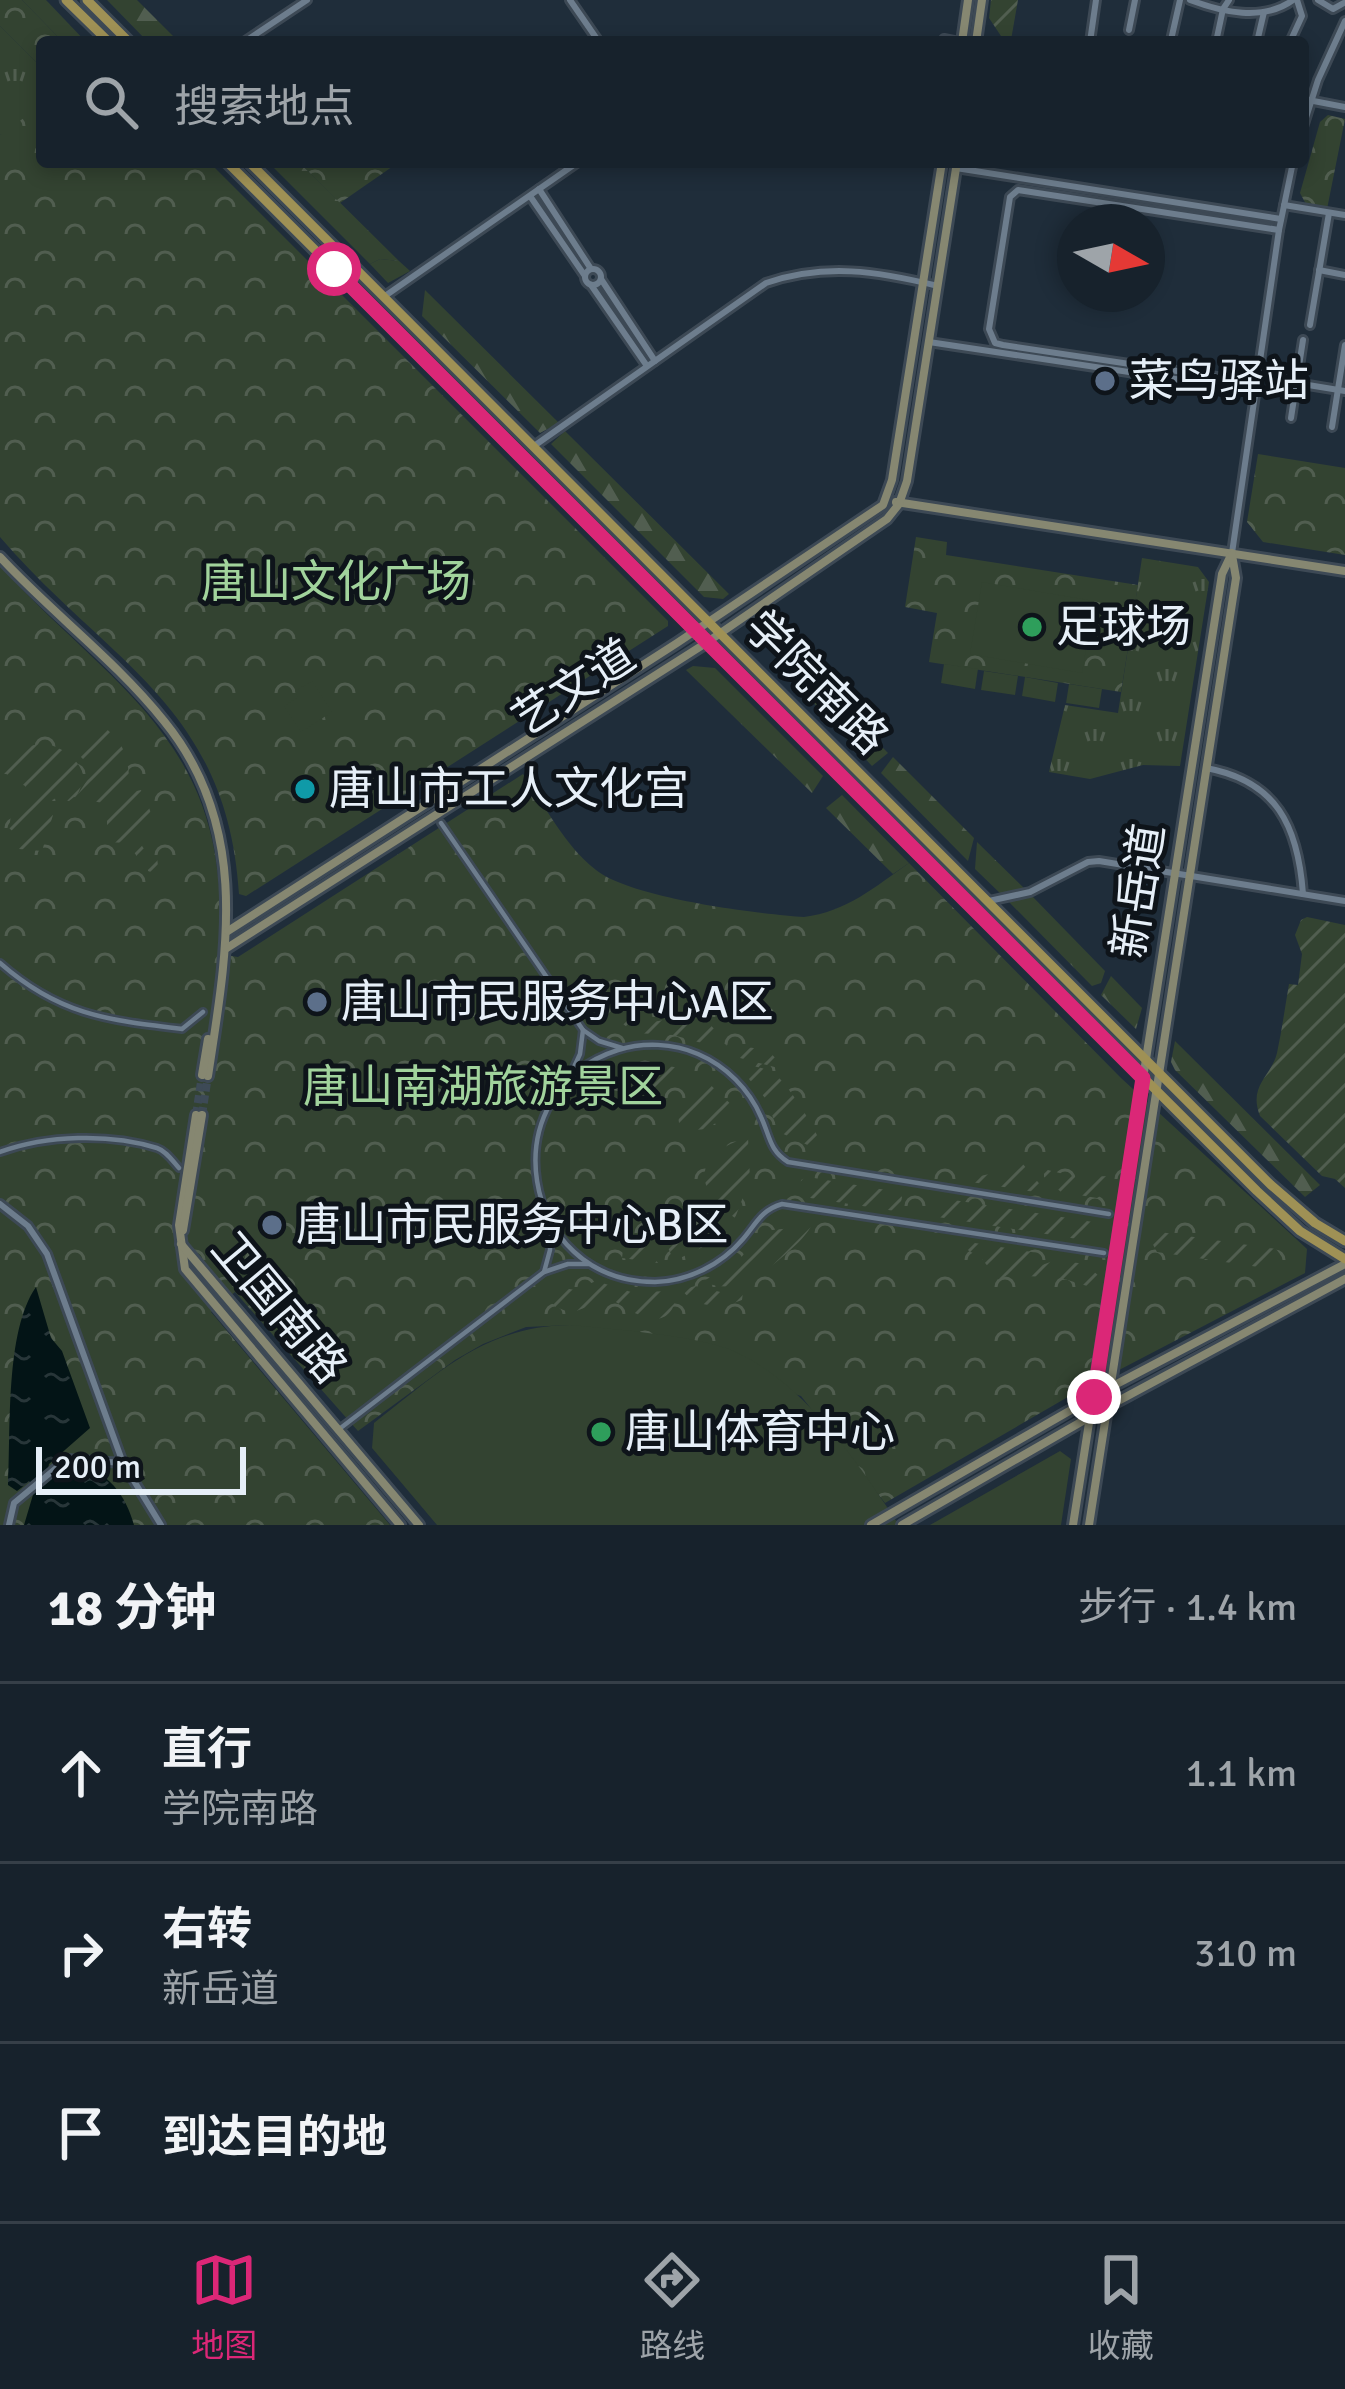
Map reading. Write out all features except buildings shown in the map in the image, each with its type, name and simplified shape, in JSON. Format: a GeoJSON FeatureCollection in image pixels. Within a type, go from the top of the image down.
{"type":"FeatureCollection","features":[{"type":"Feature","properties":{"kind":"main road"},"geometry":{"type":"LineString","coordinates":[[66,0],[103,36]]}},
{"type":"Feature","properties":{"kind":"main road"},"geometry":{"type":"LineString","coordinates":[[87,0],[123,36]]}},
{"type":"Feature","properties":{"kind":"main road"},"geometry":{"type":"LineString","coordinates":[[962,36],[968,0]]}},
{"type":"Feature","properties":{"kind":"main road"},"geometry":{"type":"LineString","coordinates":[[977,36],[982,0]]}},
{"type":"Feature","properties":{"kind":"main road","name":"学院南路"},"geometry":{"type":"LineString","coordinates":[[233,168],[1155,1090],[1300,1231],[1345,1262]]}},
{"type":"Feature","properties":{"kind":"main road","name":"学院南路"},"geometry":{"type":"LineString","coordinates":[[255,168],[1287,1199],[1345,1240]]}},
{"type":"Feature","properties":{"kind":"main road"},"geometry":{"type":"LineString","coordinates":[[941,168],[886,496],[899,504],[1345,571]]}},
{"type":"Feature","properties":{"kind":"main road"},"geometry":{"type":"LineString","coordinates":[[899,504],[907,481],[957,168]]}},
{"type":"Feature","properties":{"kind":"main road","name":"艺文道"},"geometry":{"type":"LineString","coordinates":[[227,931],[694,632],[883,505],[886,496]]}},
{"type":"Feature","properties":{"kind":"main road","name":"艺文道"},"geometry":{"type":"LineString","coordinates":[[227,948],[437,820],[720,634],[887,519],[899,504]]}},
{"type":"Feature","properties":{"kind":"main road","name":"新岳道"},"geometry":{"type":"LineString","coordinates":[[1088,1525],[1236,579],[1232,553]]}},
{"type":"Feature","properties":{"kind":"main road","name":"新岳道"},"geometry":{"type":"LineString","coordinates":[[1073,1525],[1222,574],[1232,553]]}},
{"type":"Feature","properties":{"kind":"main road"},"geometry":{"type":"LineString","coordinates":[[0,557],[164,720],[185,752],[218,831],[227,931],[227,948],[205,1075],[227,931]]}},
{"type":"Feature","properties":{"kind":"main road"},"geometry":{"type":"LineString","coordinates":[[426,806],[437,820]]}},
{"type":"Feature","properties":{"kind":"main road"},"geometry":{"type":"LineString","coordinates":[[181,1244],[199,1115]]}},
{"type":"Feature","properties":{"kind":"main road","name":"卫国南路"},"geometry":{"type":"LineString","coordinates":[[181,1244],[419,1525]]}},
{"type":"Feature","properties":{"kind":"main road","name":"卫国南路"},"geometry":{"type":"LineString","coordinates":[[181,1244],[185,1269],[195,1283],[400,1525]]}},
{"type":"Feature","properties":{"kind":"main road"},"geometry":{"type":"LineString","coordinates":[[871,1525],[1111,1387],[1345,1262]]}},
{"type":"Feature","properties":{"kind":"main road"},"geometry":{"type":"LineString","coordinates":[[902,1525],[1107,1407],[1345,1279]]}},
{"type":"Feature","properties":{"kind":"main road"},"geometry":{"type":"LineString","coordinates":[[327,1438],[338,1430]]}},
{"type":"Feature","properties":{"kind":"main road"},"geometry":{"type":"LineString","coordinates":[[909,1503],[920,1515]]}},
{"type":"Feature","properties":{"kind":"street"},"geometry":{"type":"LineString","coordinates":[[253,36],[307,0]]}},
{"type":"Feature","properties":{"kind":"street"},"geometry":{"type":"LineString","coordinates":[[570,0],[595,36]]}},
{"type":"Feature","properties":{"kind":"street"},"geometry":{"type":"LineString","coordinates":[[1091,36],[1096,0]]}},
{"type":"Feature","properties":{"kind":"street"},"geometry":{"type":"LineString","coordinates":[[1129,30],[1135,0]]}},
{"type":"Feature","properties":{"kind":"street"},"geometry":{"type":"LineString","coordinates":[[1172,36],[1180,0]]}},
{"type":"Feature","properties":{"kind":"street"},"geometry":{"type":"LineString","coordinates":[[1190,0],[1222,9],[1264,12],[1295,0],[1302,16],[1293,36]]}},
{"type":"Feature","properties":{"kind":"street"},"geometry":{"type":"LineString","coordinates":[[1217,36],[1222,9],[1229,0]]}},
{"type":"Feature","properties":{"kind":"street"},"geometry":{"type":"LineString","coordinates":[[1274,11],[1276,0]]}},
{"type":"Feature","properties":{"kind":"street"},"geometry":{"type":"LineString","coordinates":[[1318,0],[1333,9],[1344,2]]}},
{"type":"Feature","properties":{"kind":"street"},"geometry":{"type":"LineString","coordinates":[[1258,36],[1264,12]]}},
{"type":"Feature","properties":{"kind":"street"},"geometry":{"type":"LineString","coordinates":[[1309,96],[1345,21]]}},
{"type":"Feature","properties":{"kind":"street"},"geometry":{"type":"LineString","coordinates":[[1309,100],[1345,107]]}},
{"type":"Feature","properties":{"kind":"street"},"geometry":{"type":"LineString","coordinates":[[385,296],[570,168]]}},
{"type":"Feature","properties":{"kind":"street"},"geometry":{"type":"LineString","coordinates":[[975,168],[1281,219]]}},
{"type":"Feature","properties":{"kind":"street","name":"新岳道"},"geometry":{"type":"LineString","coordinates":[[1232,553],[1292,168]]}},
{"type":"Feature","properties":{"kind":"street"},"geometry":{"type":"LineString","coordinates":[[539,190],[588,272],[591,285],[647,367]]}},
{"type":"Feature","properties":{"kind":"street"},"geometry":{"type":"LineString","coordinates":[[1256,387],[994,343],[989,329],[1010,196],[1018,190],[1280,230]]}},
{"type":"Feature","properties":{"kind":"street"},"geometry":{"type":"LineString","coordinates":[[530,196],[588,272]]}},
{"type":"Feature","properties":{"kind":"street"},"geometry":{"type":"LineString","coordinates":[[1284,205],[1345,215]]}},
{"type":"Feature","properties":{"kind":"street"},"geometry":{"type":"LineString","coordinates":[[1310,325],[1329,213]]}},
{"type":"Feature","properties":{"kind":"street"},"geometry":{"type":"LineString","coordinates":[[533,447],[766,284],[826,268],[938,286]]}},
{"type":"Feature","properties":{"kind":"street"},"geometry":{"type":"LineString","coordinates":[[1318,270],[1345,274]]}},
{"type":"Feature","properties":{"kind":"street"},"geometry":{"type":"LineString","coordinates":[[588,272],[599,272],[656,361]]}},
{"type":"Feature","properties":{"kind":"street"},"geometry":{"type":"LineString","coordinates":[[591,285],[601,279]]}},
{"type":"Feature","properties":{"kind":"street"},"geometry":{"type":"LineString","coordinates":[[1291,418],[1303,340]]}},
{"type":"Feature","properties":{"kind":"street"},"geometry":{"type":"LineString","coordinates":[[929,342],[1256,387]]}},
{"type":"Feature","properties":{"kind":"street"},"geometry":{"type":"LineString","coordinates":[[1332,427],[1345,345]]}},
{"type":"Feature","properties":{"kind":"street"},"geometry":{"type":"LineString","coordinates":[[1296,383],[1341,390]]}},
{"type":"Feature","properties":{"kind":"street"},"geometry":{"type":"LineString","coordinates":[[1205,768],[1240,776],[1269,795],[1295,843],[1303,894]]}},
{"type":"Feature","properties":{"kind":"street"},"geometry":{"type":"LineString","coordinates":[[437,820],[583,1030],[610,1046],[672,1046],[718,1064],[752,1098],[770,1144],[782,1158],[797,1165],[1109,1214]]}},
{"type":"Feature","properties":{"kind":"street"},"geometry":{"type":"LineString","coordinates":[[989,902],[1030,892],[1088,862],[1345,901]]}},
{"type":"Feature","properties":{"kind":"street"},"geometry":{"type":"LineString","coordinates":[[0,962],[42,995],[92,1017],[182,1029],[203,1012]]}},
{"type":"Feature","properties":{"kind":"street"},"geometry":{"type":"LineString","coordinates":[[544,1272],[550,1250],[549,1221],[535,1173],[535,1147],[547,1111],[580,1054],[583,1030]]}},
{"type":"Feature","properties":{"kind":"street"},"geometry":{"type":"LineString","coordinates":[[568,1080],[604,1055],[624,1048]]}},
{"type":"Feature","properties":{"kind":"street"},"geometry":{"type":"LineString","coordinates":[[0,1152],[44,1142],[106,1141],[162,1149],[179,1168]]}},
{"type":"Feature","properties":{"kind":"street"},"geometry":{"type":"LineString","coordinates":[[0,1204],[16,1214],[47,1254],[123,1463],[161,1525]]}},
{"type":"Feature","properties":{"kind":"street"},"geometry":{"type":"LineString","coordinates":[[338,1430],[544,1272],[568,1264],[590,1264],[636,1281],[685,1278],[728,1255],[758,1217],[775,1206],[791,1204],[1104,1253]]}},
{"type":"Feature","properties":{"kind":"street"},"geometry":{"type":"LineString","coordinates":[[549,1221],[560,1238],[590,1264]]}},
{"type":"Feature","properties":{"kind":"street"},"geometry":{"type":"LineString","coordinates":[[8,1525],[14,1502],[67,1459],[123,1463]]}},
{"type":"Feature","properties":{"kind":"green space"},"geometry":{"type":"Polygon","coordinates":[[[0,0],[22,0],[57,36],[36,36],[36,62],[0,26],[0,0]]]}},
{"type":"Feature","properties":{"kind":"green space"},"geometry":{"type":"Polygon","coordinates":[[[22,0],[46,0],[80,36],[57,36],[22,0]]]}},
{"type":"Feature","properties":{"kind":"green space"},"geometry":{"type":"Polygon","coordinates":[[[107,0],[137,0],[173,36],[142,36],[107,0]]]}},
{"type":"Feature","properties":{"kind":"green space"},"geometry":{"type":"Polygon","coordinates":[[[991,0],[1018,0],[1012,36],[1001,36],[989,18],[991,0]]]}},
{"type":"Feature","properties":{"kind":"green space"},"geometry":{"type":"Polygon","coordinates":[[[0,26],[36,62],[36,122],[0,135],[0,26]]]}},
{"type":"Feature","properties":{"kind":"green space","name":"唐山文化广场"},"geometry":{"type":"Polygon","coordinates":[[[36,109],[36,168],[215,168],[668,626],[246,896],[239,894],[230,830],[212,776],[187,731],[156,692],[0,537],[0,135],[36,109]]]}},
{"type":"Feature","properties":{"kind":"green space"},"geometry":{"type":"Polygon","coordinates":[[[1328,115],[1345,119],[1327,209],[1307,206],[1300,193],[1320,122],[1328,115]]]}},
{"type":"Feature","properties":{"kind":"green space"},"geometry":{"type":"Polygon","coordinates":[[[274,168],[305,168],[399,261],[380,259],[370,264],[274,168]]]}},
{"type":"Feature","properties":{"kind":"green space"},"geometry":{"type":"Polygon","coordinates":[[[305,168],[390,168],[340,203],[305,168]]]}},
{"type":"Feature","properties":{"kind":"green space"},"geometry":{"type":"Polygon","coordinates":[[[380,259],[399,261],[410,271],[388,283],[370,264],[380,259]]]}},
{"type":"Feature","properties":{"kind":"green space"},"geometry":{"type":"Polygon","coordinates":[[[425,290],[559,423],[540,433],[422,316],[425,290]]]}},
{"type":"Feature","properties":{"kind":"green space"},"geometry":{"type":"Polygon","coordinates":[[[565,431],[729,594],[723,599],[704,597],[551,444],[565,431]]]}},
{"type":"Feature","properties":{"kind":"green space"},"geometry":{"type":"Polygon","coordinates":[[[1258,454],[1345,468],[1345,555],[1263,542],[1247,522],[1258,454]]]}},
{"type":"Feature","properties":{"kind":"green space"},"geometry":{"type":"Polygon","coordinates":[[[916,537],[947,542],[946,555],[1138,585],[1121,692],[929,662],[937,613],[905,607],[916,537]]]}},
{"type":"Feature","properties":{"kind":"green space"},"geometry":{"type":"Polygon","coordinates":[[[1142,558],[1198,567],[1209,582],[1180,766],[1143,765],[1090,779],[1049,772],[1065,705],[1118,713],[1142,558]]]}},
{"type":"Feature","properties":{"kind":"green space","name":"唐山南湖旅游景区"},"geometry":{"type":"Polygon","coordinates":[[[0,565],[130,695],[183,765],[203,806],[215,854],[218,954],[238,957],[523,774],[565,838],[596,870],[665,896],[804,917],[847,904],[909,863],[1121,1078],[1307,1249],[1305,1273],[1073,1394],[885,1503],[801,1396],[570,1325],[526,1327],[483,1344],[358,1431],[235,1292],[211,1312],[390,1525],[0,1525],[0,565]]]}},
{"type":"Feature","properties":{"kind":"green space","name":"足球场"},"geometry":{"type":"Polygon","coordinates":[[[982,582],[1094,601],[1082,673],[970,654],[982,582]]]}},
{"type":"Feature","properties":{"kind":"green space"},"geometry":{"type":"Polygon","coordinates":[[[944,664],[978,669],[975,689],[941,683],[944,664]]]}},
{"type":"Feature","properties":{"kind":"green space"},"geometry":{"type":"Polygon","coordinates":[[[715,668],[823,776],[812,793],[686,670],[715,668]]]}},
{"type":"Feature","properties":{"kind":"green space"},"geometry":{"type":"Polygon","coordinates":[[[984,671],[1018,676],[1015,695],[981,690],[984,671]]]}},
{"type":"Feature","properties":{"kind":"green space"},"geometry":{"type":"Polygon","coordinates":[[[1025,677],[1058,683],[1055,702],[1022,696],[1025,677]]]}},
{"type":"Feature","properties":{"kind":"green space"},"geometry":{"type":"Polygon","coordinates":[[[312,681],[332,712],[301,732],[284,706],[298,697],[295,691],[312,681]]]}},
{"type":"Feature","properties":{"kind":"green space"},"geometry":{"type":"Polygon","coordinates":[[[820,684],[888,753],[872,766],[808,697],[820,684]]]}},
{"type":"Feature","properties":{"kind":"green space"},"geometry":{"type":"Polygon","coordinates":[[[1069,684],[1102,689],[1099,708],[1066,703],[1069,684]]]}},
{"type":"Feature","properties":{"kind":"green space"},"geometry":{"type":"Polygon","coordinates":[[[102,725],[123,749],[132,792],[141,790],[150,810],[142,846],[157,857],[159,875],[148,871],[148,865],[136,864],[127,843],[107,842],[107,804],[74,797],[45,804],[53,815],[42,851],[19,849],[21,839],[9,828],[12,809],[28,805],[25,786],[0,770],[0,752],[39,744],[61,750],[82,773],[76,797],[90,776],[88,764],[79,755],[102,725]]]}},
{"type":"Feature","properties":{"kind":"green space"},"geometry":{"type":"Polygon","coordinates":[[[893,757],[974,838],[968,861],[881,773],[893,757]]]}},
{"type":"Feature","properties":{"kind":"green space"},"geometry":{"type":"Polygon","coordinates":[[[842,795],[909,863],[893,874],[826,808],[842,795]]]}},
{"type":"Feature","properties":{"kind":"green space"},"geometry":{"type":"Polygon","coordinates":[[[977,842],[1027,891],[1003,896],[975,869],[977,842]]]}},
{"type":"Feature","properties":{"kind":"green space"},"geometry":{"type":"Polygon","coordinates":[[[1031,895],[1105,971],[1101,983],[1092,986],[1007,900],[1031,895]]]}},
{"type":"Feature","properties":{"kind":"green space"},"geometry":{"type":"Polygon","coordinates":[[[1307,917],[1345,925],[1345,1188],[1322,1176],[1260,1116],[1257,1105],[1259,1089],[1277,1053],[1289,984],[1298,985],[1302,954],[1295,935],[1307,917]]]}},
{"type":"Feature","properties":{"kind":"green space"},"geometry":{"type":"Polygon","coordinates":[[[1111,976],[1142,1008],[1136,1029],[1101,995],[1111,976]]]}},
{"type":"Feature","properties":{"kind":"green space"},"geometry":{"type":"Polygon","coordinates":[[[620,997],[650,1022],[700,1017],[717,1032],[716,1047],[673,1035],[635,1033],[619,1021],[597,1016],[598,1002],[620,997]]]}},
{"type":"Feature","properties":{"kind":"green space"},"geometry":{"type":"Polygon","coordinates":[[[1175,1041],[1320,1185],[1305,1197],[1175,1070],[1171,1062],[1175,1041]]]}},
{"type":"Feature","properties":{"kind":"green space"},"geometry":{"type":"Polygon","coordinates":[[[725,1044],[768,1050],[786,1070],[740,1058],[725,1044]]]}},
{"type":"Feature","properties":{"kind":"green space"},"geometry":{"type":"Polygon","coordinates":[[[653,1063],[689,1070],[661,1089],[635,1094],[649,1080],[653,1063]]]}},
{"type":"Feature","properties":{"kind":"green space"},"geometry":{"type":"Polygon","coordinates":[[[737,1065],[776,1075],[804,1111],[823,1152],[779,1132],[765,1098],[737,1065]]]}},
{"type":"Feature","properties":{"kind":"green space"},"geometry":{"type":"Polygon","coordinates":[[[702,1077],[736,1109],[707,1129],[682,1131],[680,1109],[702,1077]]]}},
{"type":"Feature","properties":{"kind":"green space"},"geometry":{"type":"Polygon","coordinates":[[[748,1137],[750,1179],[735,1218],[711,1194],[705,1172],[717,1152],[748,1137]]]}},
{"type":"Feature","properties":{"kind":"green space"},"geometry":{"type":"Polygon","coordinates":[[[1017,1157],[1048,1194],[971,1182],[971,1178],[994,1173],[1017,1157]]]}},
{"type":"Feature","properties":{"kind":"green space"},"geometry":{"type":"Polygon","coordinates":[[[1044,1169],[1075,1177],[1112,1176],[1112,1189],[1097,1198],[1061,1192],[1044,1177],[1044,1169]]]}},
{"type":"Feature","properties":{"kind":"green space"},"geometry":{"type":"Polygon","coordinates":[[[808,1177],[898,1192],[900,1208],[804,1197],[801,1180],[808,1177]]]}},
{"type":"Feature","properties":{"kind":"green space"},"geometry":{"type":"Polygon","coordinates":[[[941,1198],[1093,1222],[1095,1238],[1090,1241],[938,1217],[933,1213],[935,1201],[941,1198]]]}},
{"type":"Feature","properties":{"kind":"green space"},"geometry":{"type":"Polygon","coordinates":[[[670,1204],[702,1220],[715,1241],[674,1261],[664,1239],[664,1207],[670,1204]]]}},
{"type":"Feature","properties":{"kind":"green space"},"geometry":{"type":"Polygon","coordinates":[[[616,1223],[638,1236],[658,1263],[622,1258],[624,1241],[616,1223]]]}},
{"type":"Feature","properties":{"kind":"green space"},"geometry":{"type":"Polygon","coordinates":[[[811,1226],[791,1250],[750,1280],[727,1287],[702,1282],[739,1260],[763,1231],[811,1226]]]}},
{"type":"Feature","properties":{"kind":"green space"},"geometry":{"type":"Polygon","coordinates":[[[1160,1232],[1276,1249],[1278,1266],[1272,1269],[1157,1252],[1151,1241],[1160,1232]]]}},
{"type":"Feature","properties":{"kind":"green space"},"geometry":{"type":"Polygon","coordinates":[[[962,1241],[1039,1256],[999,1280],[981,1258],[961,1246],[962,1241]]]}},
{"type":"Feature","properties":{"kind":"green space"},"geometry":{"type":"Polygon","coordinates":[[[1056,1260],[1085,1264],[1099,1276],[1097,1289],[1061,1278],[1027,1276],[1031,1269],[1056,1260]]]}},
{"type":"Feature","properties":{"kind":"green space"},"geometry":{"type":"Polygon","coordinates":[[[596,1281],[631,1292],[677,1291],[674,1306],[667,1315],[649,1318],[610,1298],[571,1313],[547,1297],[552,1286],[575,1290],[596,1281]]]}},
{"type":"Feature","properties":{"kind":"green space"},"geometry":{"type":"Polygon","coordinates":[[[695,1286],[729,1294],[743,1292],[742,1300],[701,1304],[682,1290],[695,1286]]]}},
{"type":"Feature","properties":{"kind":"green space","name":"唐山体育中心"},"geometry":{"type":"Polygon","coordinates":[[[570,1325],[692,1339],[753,1361],[778,1378],[824,1423],[899,1525],[437,1525],[372,1448],[374,1423],[442,1370],[488,1343],[540,1327],[570,1325]]]}},
{"type":"Feature","properties":{"kind":"green space","name":"唐山体育中心"},"geometry":{"type":"Polygon","coordinates":[[[1060,1451],[1071,1459],[1061,1525],[930,1525],[1060,1451]]]}},
{"type":"Feature","properties":{"kind":"water"},"geometry":{"type":"Polygon","coordinates":[[[36,1287],[51,1338],[62,1351],[90,1428],[48,1469],[56,1477],[75,1466],[97,1472],[121,1494],[134,1525],[24,1525],[35,1488],[29,1482],[17,1491],[8,1485],[10,1410],[19,1329],[36,1287]]]}},
{"type":"Feature","properties":{"kind":"tunnel"},"geometry":{"type":"LineString","coordinates":[[196,1115],[202,1075]]}},
{"type":"Feature","properties":{"kind":"tunnel"},"geometry":{"type":"LineString","coordinates":[[202,1115],[208,1076]]}},
{"type":"Feature","properties":{"kind":"place","name":"菜鸟驿站"},"geometry":{"type":"Point","coordinates":[1105,381]}},
{"type":"Feature","properties":{"kind":"place","name":"足球场"},"geometry":{"type":"Point","coordinates":[1032,627]}},
{"type":"Feature","properties":{"kind":"place","name":"唐山市工人文化宫"},"geometry":{"type":"Point","coordinates":[305,789]}},
{"type":"Feature","properties":{"kind":"place","name":"唐山市民服务中心A区"},"geometry":{"type":"Point","coordinates":[317,1002]}},
{"type":"Feature","properties":{"kind":"place","name":"唐山市民服务中心B区"},"geometry":{"type":"Point","coordinates":[272,1225]}},
{"type":"Feature","properties":{"kind":"place","name":"唐山体育中心"},"geometry":{"type":"Point","coordinates":[601,1432]}},
{"type":"Feature","properties":{"kind":"route"},"geometry":{"type":"LineString","coordinates":[[334,269],[1143,1078],[1094,1397]]}}]}
